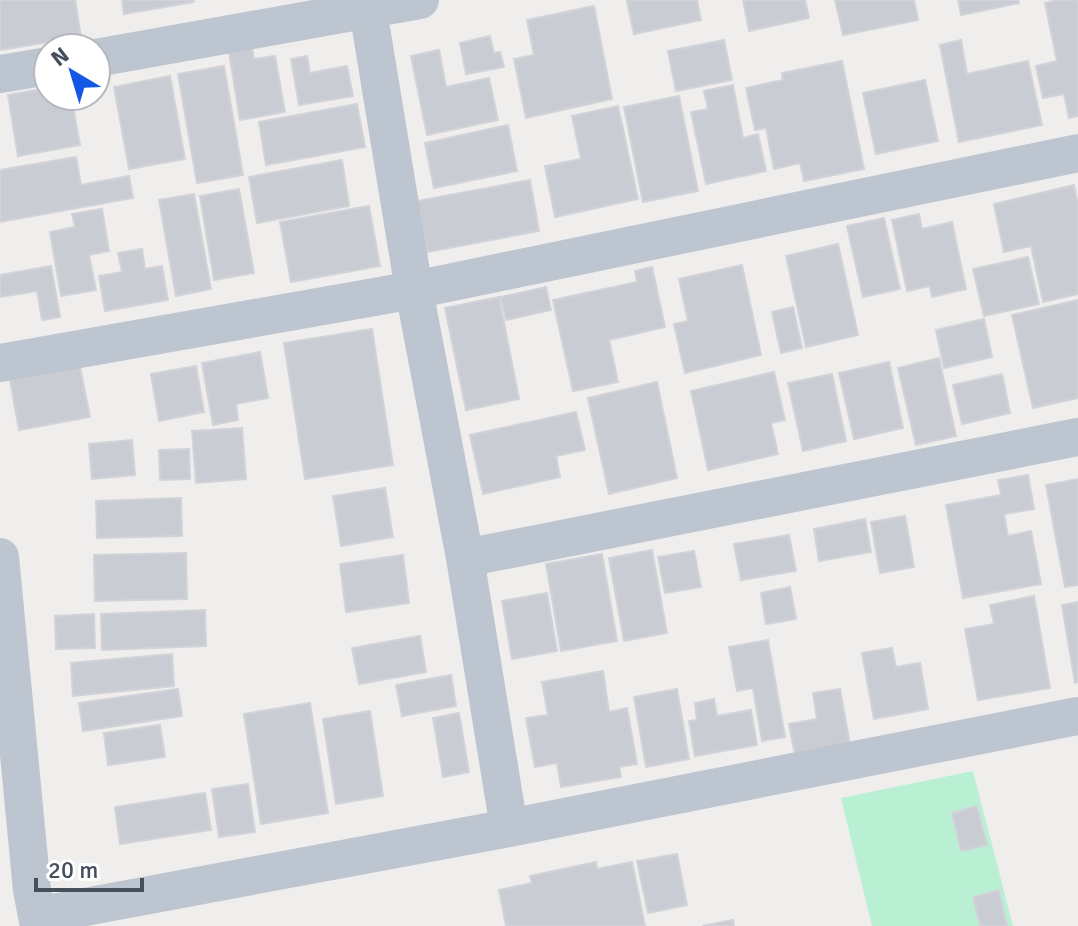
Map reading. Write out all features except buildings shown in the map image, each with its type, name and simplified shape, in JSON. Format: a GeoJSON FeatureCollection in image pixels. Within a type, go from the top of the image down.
{"type":"FeatureCollection","features":[{"type":"Feature","properties":{"kind":"street"},"geometry":{"type":"LineString","coordinates":[[112,55],[420,0]]}},
{"type":"Feature","properties":{"kind":"street"},"geometry":{"type":"LineString","coordinates":[[368,10],[414,290],[465,558],[509,828]]}},
{"type":"Feature","properties":{"kind":"street"},"geometry":{"type":"LineString","coordinates":[[0,74],[32,69]]}},
{"type":"Feature","properties":{"kind":"street"},"geometry":{"type":"LineString","coordinates":[[0,363],[414,290],[1078,153]]}},
{"type":"Feature","properties":{"kind":"street"},"geometry":{"type":"LineString","coordinates":[[465,558],[1078,437]]}},
{"type":"Feature","properties":{"kind":"street"},"geometry":{"type":"LineString","coordinates":[[0,557],[27,907],[509,828],[1078,716]]}},
{"type":"Feature","properties":{"kind":"green space"},"geometry":{"type":"Polygon","coordinates":[[[973,771],[1013,926],[872,926],[841,798],[973,771]]]}}]}
